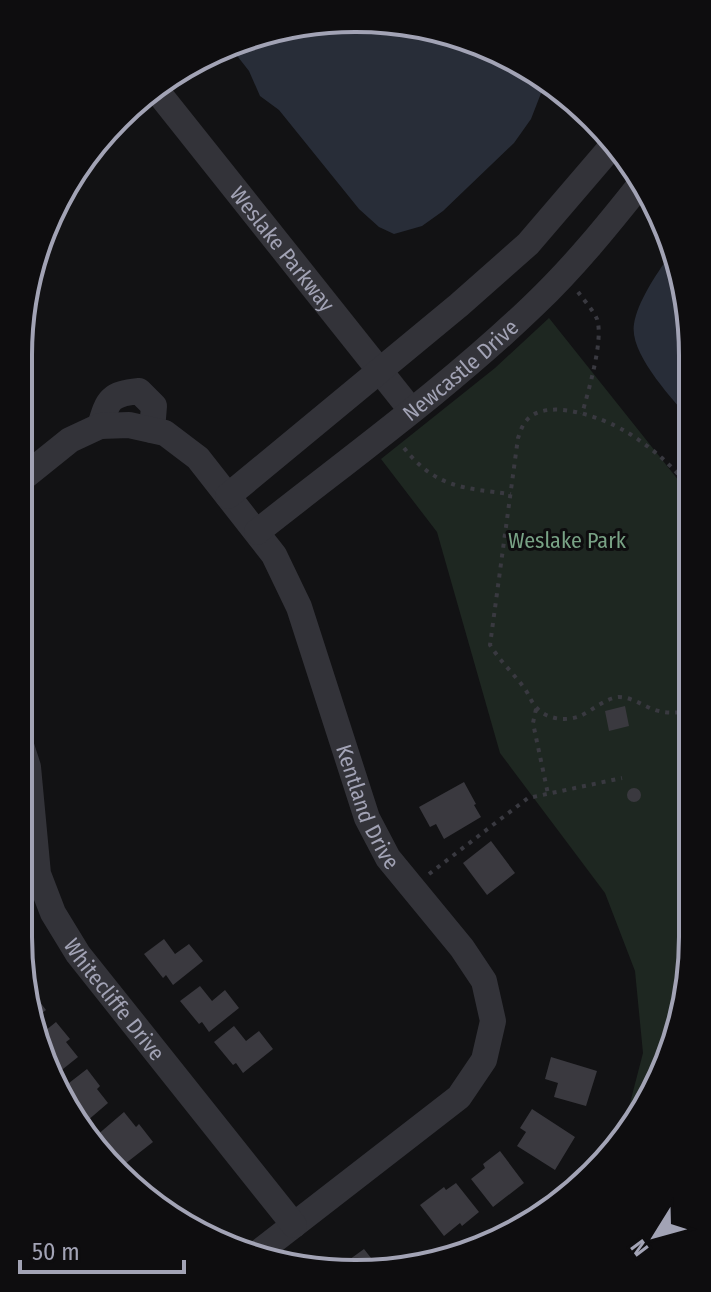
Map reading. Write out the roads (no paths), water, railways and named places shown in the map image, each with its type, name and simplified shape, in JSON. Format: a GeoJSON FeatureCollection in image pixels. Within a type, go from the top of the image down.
{"type":"FeatureCollection","features":[{"type":"Feature","properties":{"kind":"street","name":"Weslake Parkway"},"geometry":{"type":"LineString","coordinates":[[162,97],[411,410]]}},
{"type":"Feature","properties":{"kind":"street"},"geometry":{"type":"LineString","coordinates":[[228,496],[528,244],[607,152]]}},
{"type":"Feature","properties":{"kind":"street","name":"Newcastle Drive"},"geometry":{"type":"LineString","coordinates":[[257,532],[475,359],[536,304],[634,192]]}},
{"type":"Feature","properties":{"kind":"street","name":"Kentland Drive"},"geometry":{"type":"LineString","coordinates":[[32,471],[70,440],[100,426],[129,425],[165,433],[198,458],[274,555],[299,607],[367,818],[388,858],[462,948],[484,981],[493,1021],[484,1060],[459,1097],[266,1247]]}},
{"type":"Feature","properties":{"kind":"street","name":"Whitecliffe Drive"},"geometry":{"type":"LineString","coordinates":[[32,810],[38,874],[53,913],[78,954],[294,1225]]}},
{"type":"Feature","properties":{"kind":"park label","name":"Weslake Park"},"geometry":{"type":"Point","coordinates":[567,540]}}]}
